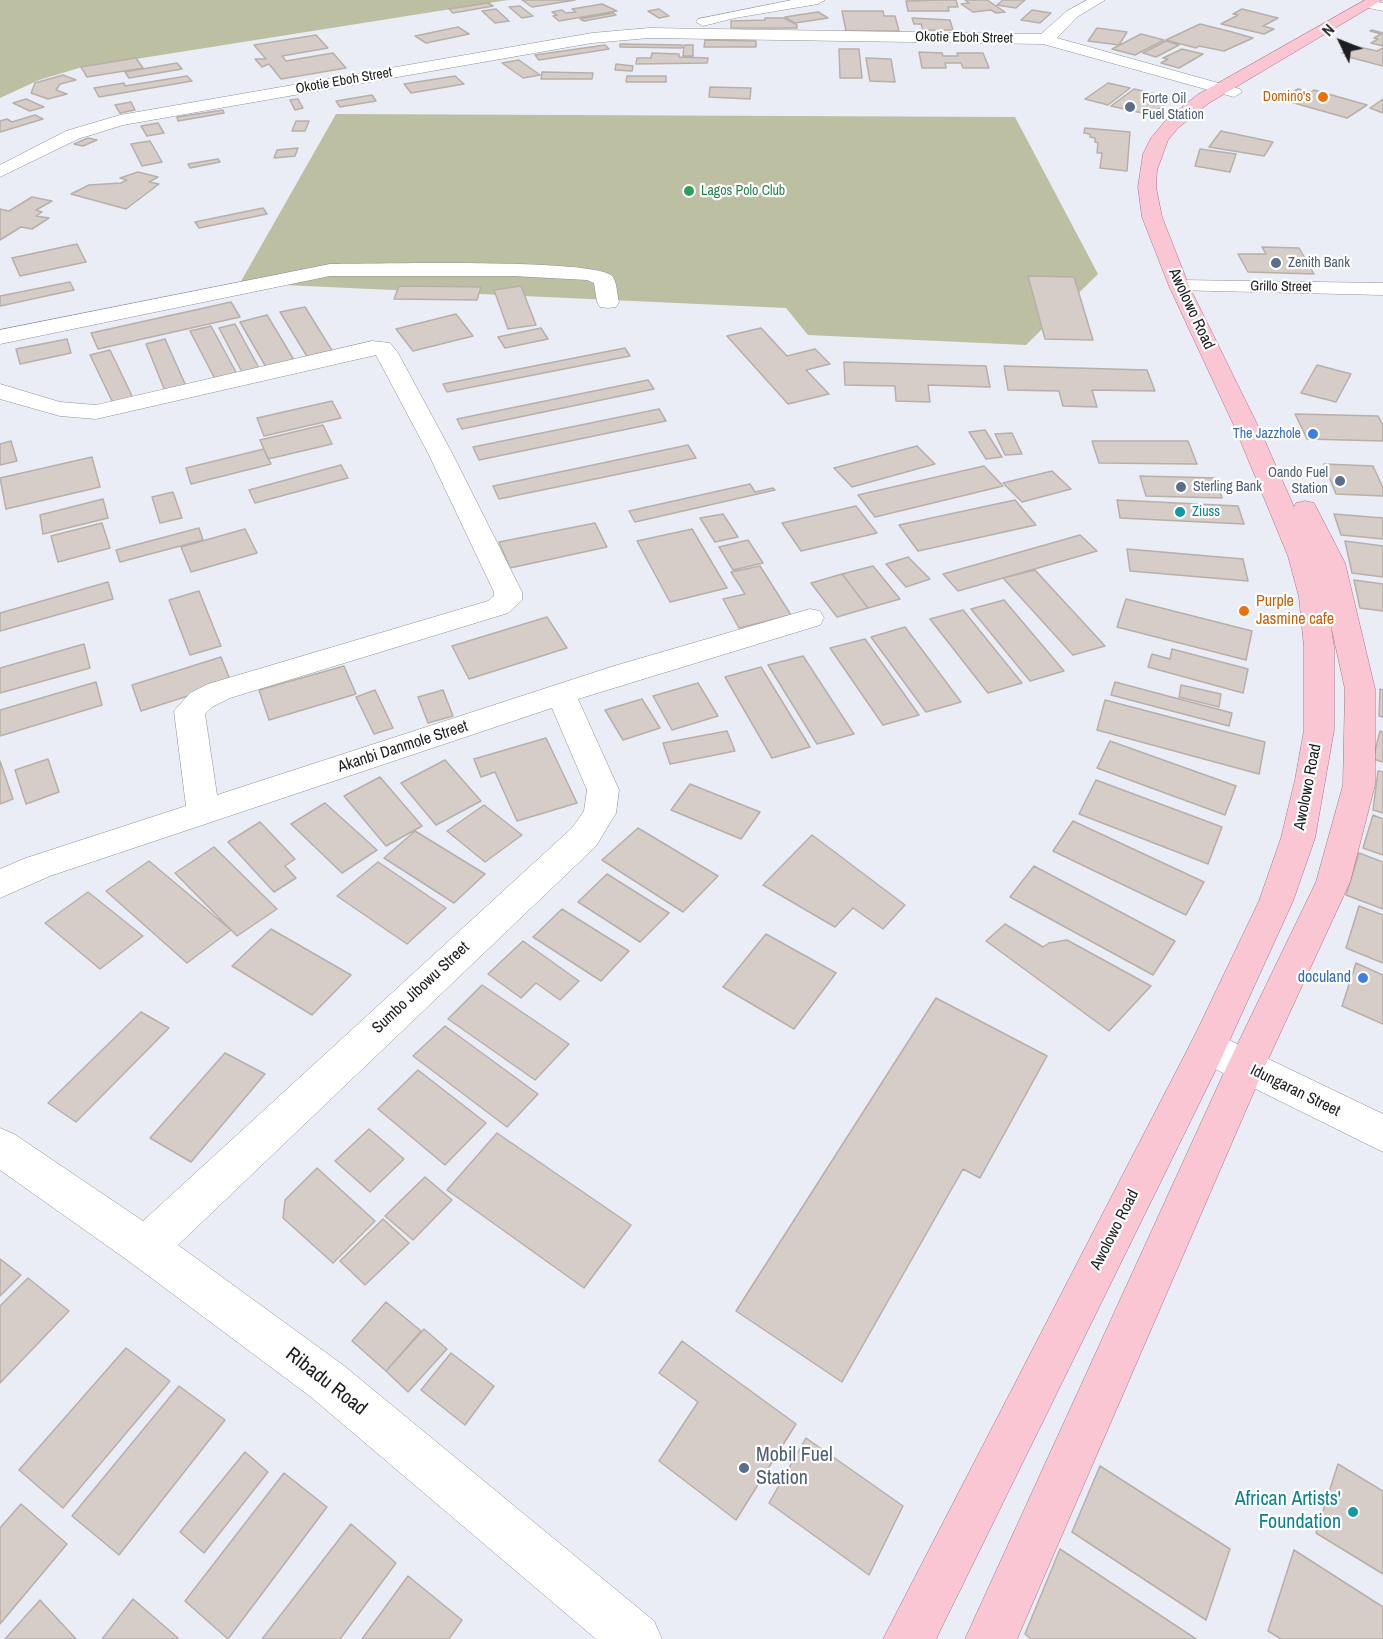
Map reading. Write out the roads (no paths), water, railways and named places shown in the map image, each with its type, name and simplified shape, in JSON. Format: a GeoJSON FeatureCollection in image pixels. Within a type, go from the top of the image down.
{"type":"FeatureCollection","features":[{"type":"Feature","properties":{"kind":"main road","name":"Awolowo Road"},"geometry":{"type":"LineString","coordinates":[[909,1639],[1208,1047],[1276,901],[1298,838],[1319,730],[1319,647],[1313,597],[1302,556],[1248,430],[1170,231],[1161,204],[1159,185],[1161,166],[1168,150],[1181,132],[1228,91],[1378,5]]}},
{"type":"Feature","properties":{"kind":"main road","name":"Awolowo Road"},"geometry":{"type":"LineString","coordinates":[[991,1639],[1246,1066],[1333,882],[1359,785],[1360,689],[1330,564],[1190,286]]}},
{"type":"Feature","properties":{"kind":"street"},"geometry":{"type":"LineString","coordinates":[[698,34],[698,28],[702,22],[712,18],[818,0]]}},
{"type":"Feature","properties":{"kind":"street"},"geometry":{"type":"LineString","coordinates":[[1044,39],[1054,33],[1072,14],[1098,0]]}},
{"type":"Feature","properties":{"kind":"street","name":"Okotie Eboh Street"},"geometry":{"type":"LineString","coordinates":[[0,172],[72,135],[137,117],[592,38],[649,33],[1044,39],[1228,91]]}},
{"type":"Feature","properties":{"kind":"street"},"geometry":{"type":"LineString","coordinates":[[0,337],[330,270],[513,270],[589,274],[604,279],[608,302]]}},
{"type":"Feature","properties":{"kind":"street","name":"Grillo Street"},"geometry":{"type":"LineString","coordinates":[[1190,286],[1383,289]]}},
{"type":"Feature","properties":{"kind":"street"},"geometry":{"type":"LineString","coordinates":[[0,391],[61,411],[77,414],[96,412],[372,348],[382,348],[387,352],[440,453],[503,581],[508,592],[508,600],[498,607],[219,691],[201,700],[189,711],[203,813]]}},
{"type":"Feature","properties":{"kind":"street","name":"Akanbi Danmole Street"},"geometry":{"type":"LineString","coordinates":[[0,884],[38,867],[682,654],[810,618]]}},
{"type":"Feature","properties":{"kind":"street","name":"Sumbo Jibowu Street"},"geometry":{"type":"LineString","coordinates":[[145,1247],[584,837],[600,813],[603,790],[561,695]]}},
{"type":"Feature","properties":{"kind":"street","name":"Idungaran Street"},"geometry":{"type":"LineString","coordinates":[[1208,1047],[1383,1134]]}},
{"type":"Feature","properties":{"kind":"street","name":"Ribadu Road"},"geometry":{"type":"LineString","coordinates":[[0,1148],[145,1247],[327,1381],[636,1639]]}},
{"type":"Feature","properties":{"kind":"place","name":"Domino's"},"geometry":{"type":"Point","coordinates":[1323,97]}},
{"type":"Feature","properties":{"kind":"place","name":"Forte Oil Fuel Station"},"geometry":{"type":"Point","coordinates":[1130,107]}},
{"type":"Feature","properties":{"kind":"place","name":"Lagos Polo Club"},"geometry":{"type":"Point","coordinates":[689,191]}},
{"type":"Feature","properties":{"kind":"place","name":"Zenith Bank"},"geometry":{"type":"Point","coordinates":[1276,263]}},
{"type":"Feature","properties":{"kind":"place","name":"The Jazzhole"},"geometry":{"type":"Point","coordinates":[1313,434]}},
{"type":"Feature","properties":{"kind":"place","name":"Oando Fuel Station"},"geometry":{"type":"Point","coordinates":[1340,481]}},
{"type":"Feature","properties":{"kind":"place","name":"Sterling Bank"},"geometry":{"type":"Point","coordinates":[1181,487]}},
{"type":"Feature","properties":{"kind":"place","name":"Ziuss"},"geometry":{"type":"Point","coordinates":[1180,512]}},
{"type":"Feature","properties":{"kind":"place","name":"Purple Jasmine cafe"},"geometry":{"type":"Point","coordinates":[1244,611]}},
{"type":"Feature","properties":{"kind":"place","name":"doculand"},"geometry":{"type":"Point","coordinates":[1363,978]}},
{"type":"Feature","properties":{"kind":"place","name":"Mobil Fuel Station"},"geometry":{"type":"Point","coordinates":[744,1468]}},
{"type":"Feature","properties":{"kind":"place","name":"African Artists' Foundation"},"geometry":{"type":"Point","coordinates":[1353,1512]}}]}
